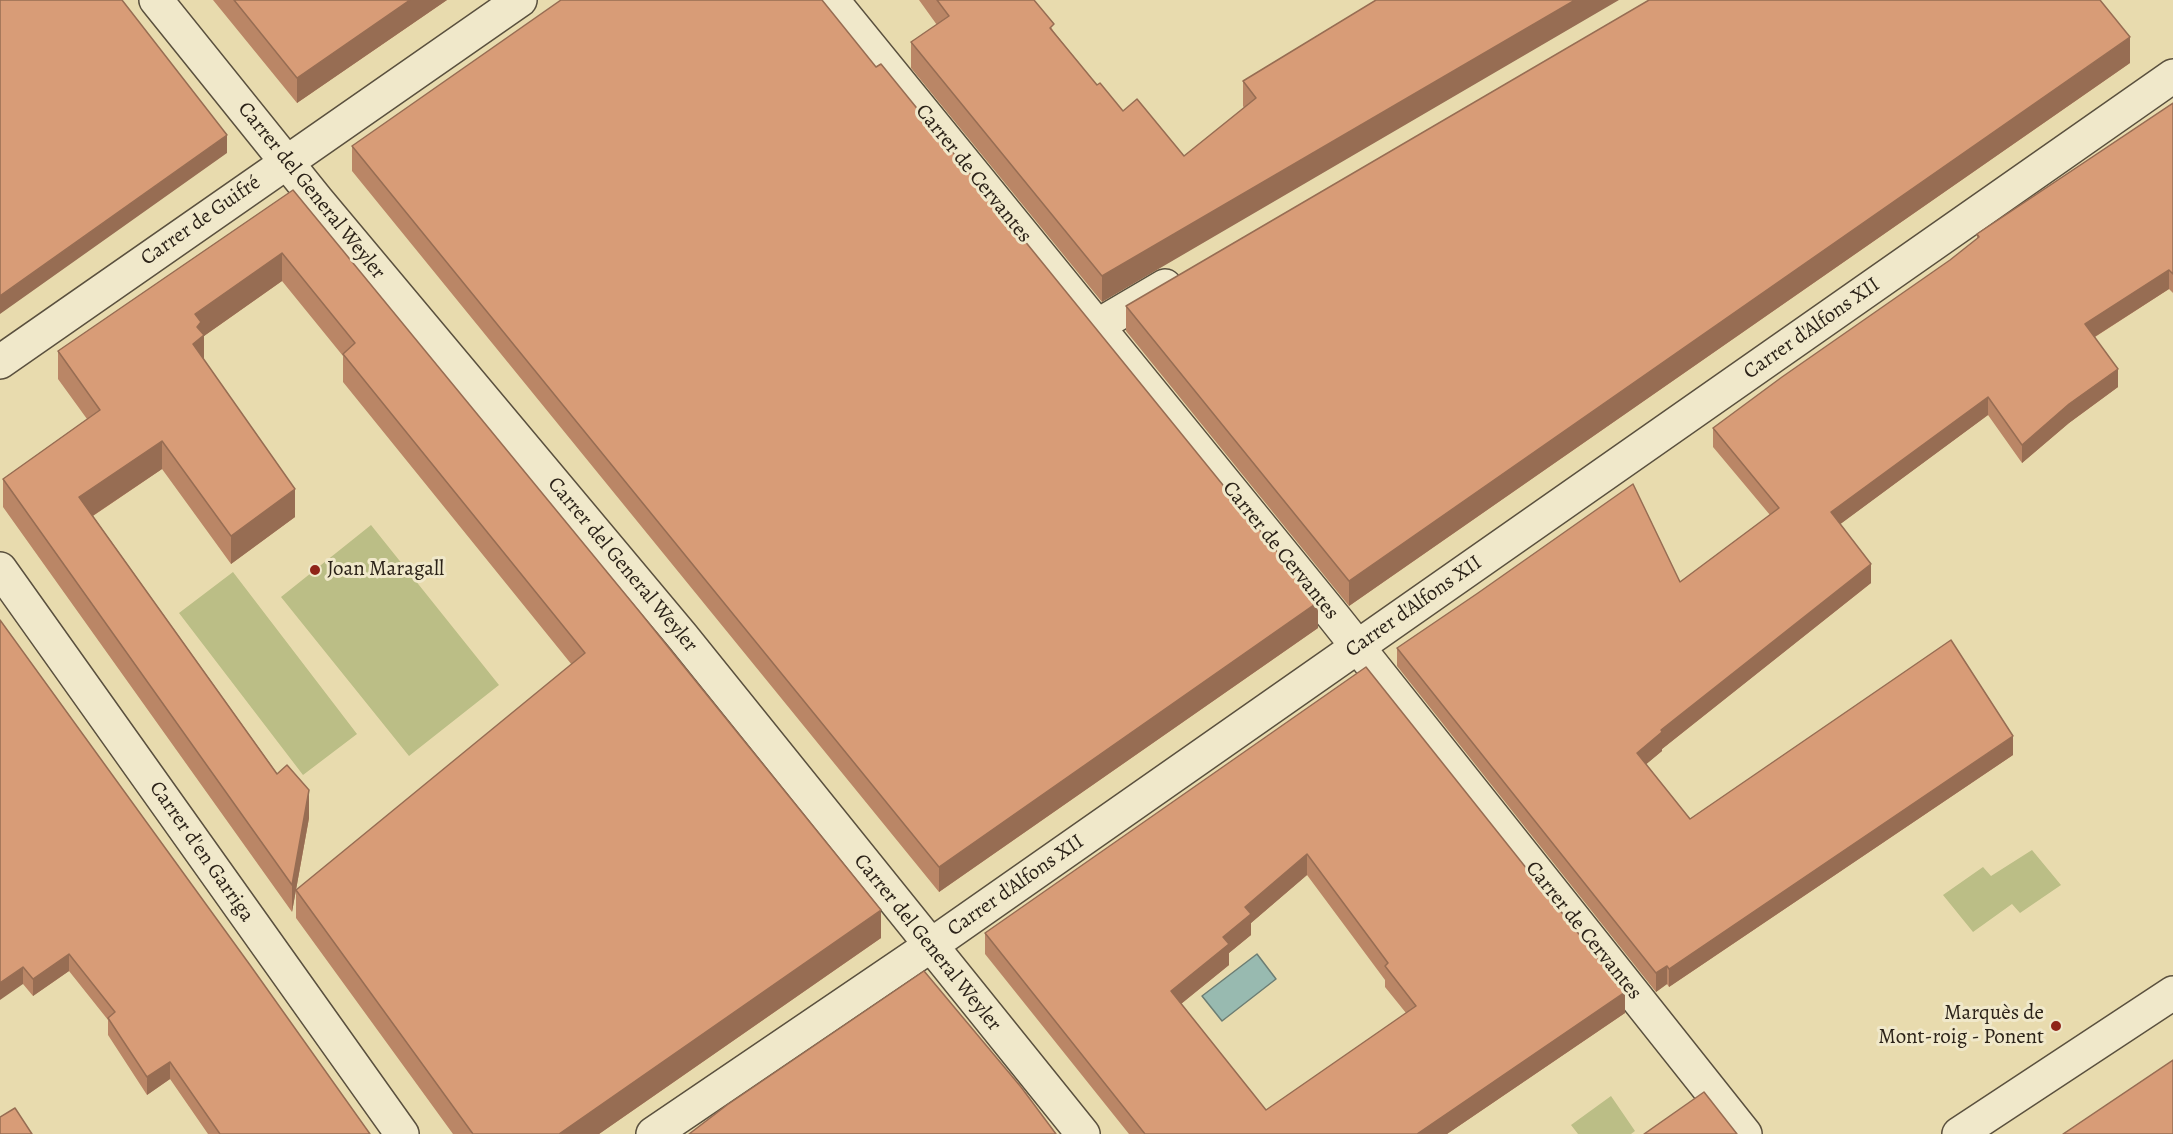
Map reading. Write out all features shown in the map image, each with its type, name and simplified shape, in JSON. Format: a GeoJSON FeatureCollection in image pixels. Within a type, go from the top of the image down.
{"type":"FeatureCollection","features":[{"type":"Feature","properties":{"kind":"street","name":"Carrer del General Weyler"},"geometry":{"type":"LineString","coordinates":[[156,0],[286,162],[682,636],[1083,1134]]}},
{"type":"Feature","properties":{"kind":"street","name":"Carrer de Guifré"},"geometry":{"type":"LineString","coordinates":[[0,362],[520,0]]}},
{"type":"Feature","properties":{"kind":"street","name":"Carrer de Cervantes"},"geometry":{"type":"LineString","coordinates":[[832,0],[1358,646],[1745,1134]]}},
{"type":"Feature","properties":{"kind":"street","name":"Carrer d'Alfons XII"},"geometry":{"type":"LineString","coordinates":[[653,1134],[930,946],[2173,76]]}},
{"type":"Feature","properties":{"kind":"street"},"geometry":{"type":"LineString","coordinates":[[1097,326],[1190,271]]}},
{"type":"Feature","properties":{"kind":"street","name":"Carrer d'en Garriga"},"geometry":{"type":"LineString","coordinates":[[0,569],[402,1134]]}},
{"type":"Feature","properties":{"kind":"street"},"geometry":{"type":"LineString","coordinates":[[1959,1134],[2173,993]]}},
{"type":"Feature","properties":{"kind":"green space"},"geometry":{"type":"Polygon","coordinates":[[[371,525],[499,685],[409,756],[281,597],[371,525]]]}},
{"type":"Feature","properties":{"kind":"green space"},"geometry":{"type":"Polygon","coordinates":[[[233,572],[357,734],[303,775],[179,613],[233,572]]]}},
{"type":"Feature","properties":{"kind":"green space"},"geometry":{"type":"Polygon","coordinates":[[[2032,850],[2061,885],[2020,913],[2012,904],[1973,932],[1943,895],[1983,867],[1991,876],[2032,850]]]}},
{"type":"Feature","properties":{"kind":"green space"},"geometry":{"type":"Polygon","coordinates":[[[1611,1096],[1635,1131],[1631,1134],[1578,1134],[1571,1125],[1611,1096]]]}},
{"type":"Feature","properties":{"kind":"water"},"geometry":{"type":"Polygon","coordinates":[[[1257,954],[1276,979],[1222,1021],[1202,996],[1257,954]]]}},
{"type":"Feature","properties":{"kind":"building"},"geometry":{"type":"Polygon","coordinates":[[[0,0],[122,0],[227,135],[0,296],[0,0]]]}},
{"type":"Feature","properties":{"kind":"building"},"geometry":{"type":"Polygon","coordinates":[[[234,0],[410,0],[297,78],[234,0]]]}},
{"type":"Feature","properties":{"kind":"building"},"geometry":{"type":"Polygon","coordinates":[[[561,0],[822,0],[876,67],[881,64],[1318,602],[939,867],[352,146],[561,0]]]}},
{"type":"Feature","properties":{"kind":"building"},"geometry":{"type":"Polygon","coordinates":[[[937,0],[1034,0],[1054,24],[1050,28],[1097,85],[1100,83],[1123,111],[1137,99],[1184,156],[1256,98],[1243,81],[1376,0],[1575,0],[1102,276],[911,42],[949,16],[937,0]]]}},
{"type":"Feature","properties":{"kind":"building"},"geometry":{"type":"Polygon","coordinates":[[[1649,0],[2100,0],[2130,37],[1349,581],[1126,306],[1649,0]]]}},
{"type":"Feature","properties":{"kind":"building"},"geometry":{"type":"Polygon","coordinates":[[[2173,103],[2173,274],[2169,270],[2085,324],[2118,369],[2069,404],[2022,445],[1988,397],[1831,512],[1871,564],[1661,730],[1662,732],[1637,753],[1690,819],[1951,640],[2013,736],[1669,969],[1667,966],[1656,973],[1397,648],[1633,484],[1680,582],[1779,508],[1713,428],[1950,260],[1979,237],[1977,234],[2173,103]]]}},
{"type":"Feature","properties":{"kind":"building"},"geometry":{"type":"Polygon","coordinates":[[[293,190],[881,910],[559,1134],[473,1134],[296,890],[585,653],[343,354],[355,343],[282,253],[195,314],[201,322],[197,327],[204,335],[193,344],[295,489],[231,536],[162,441],[79,497],[277,774],[287,765],[309,790],[292,885],[3,479],[100,410],[58,351],[293,190]]]}},
{"type":"Feature","properties":{"kind":"building"},"geometry":{"type":"Polygon","coordinates":[[[0,620],[370,1134],[220,1134],[170,1062],[147,1077],[108,1018],[115,1012],[69,954],[33,979],[23,967],[0,983],[0,620]]]}},
{"type":"Feature","properties":{"kind":"building"},"geometry":{"type":"Polygon","coordinates":[[[1366,667],[1625,992],[1417,1134],[1145,1134],[985,933],[1366,667]],[[1307,854],[1245,907],[1251,914],[1223,937],[1229,944],[1171,991],[1266,1110],[1416,1006],[1385,966],[1388,963],[1307,854]]]}},
{"type":"Feature","properties":{"kind":"building"},"geometry":{"type":"Polygon","coordinates":[[[924,971],[1021,1087],[1056,1134],[689,1134],[727,1105],[924,971]]]}},
{"type":"Feature","properties":{"kind":"building"},"geometry":{"type":"Polygon","coordinates":[[[2173,1060],[2173,1134],[2063,1134],[2173,1060]]]}},
{"type":"Feature","properties":{"kind":"building"},"geometry":{"type":"Polygon","coordinates":[[[1704,1092],[1737,1134],[1644,1134],[1704,1092]]]}},
{"type":"Feature","properties":{"kind":"building"},"geometry":{"type":"Polygon","coordinates":[[[15,1108],[32,1134],[0,1134],[0,1117],[15,1108]]]}},
{"type":"Feature","properties":{"kind":"place","name":"Joan Maragall"},"geometry":{"type":"Point","coordinates":[315,570]}},
{"type":"Feature","properties":{"kind":"place","name":"Marquès de Mont-roig - Ponent"},"geometry":{"type":"Point","coordinates":[2056,1026]}}]}
